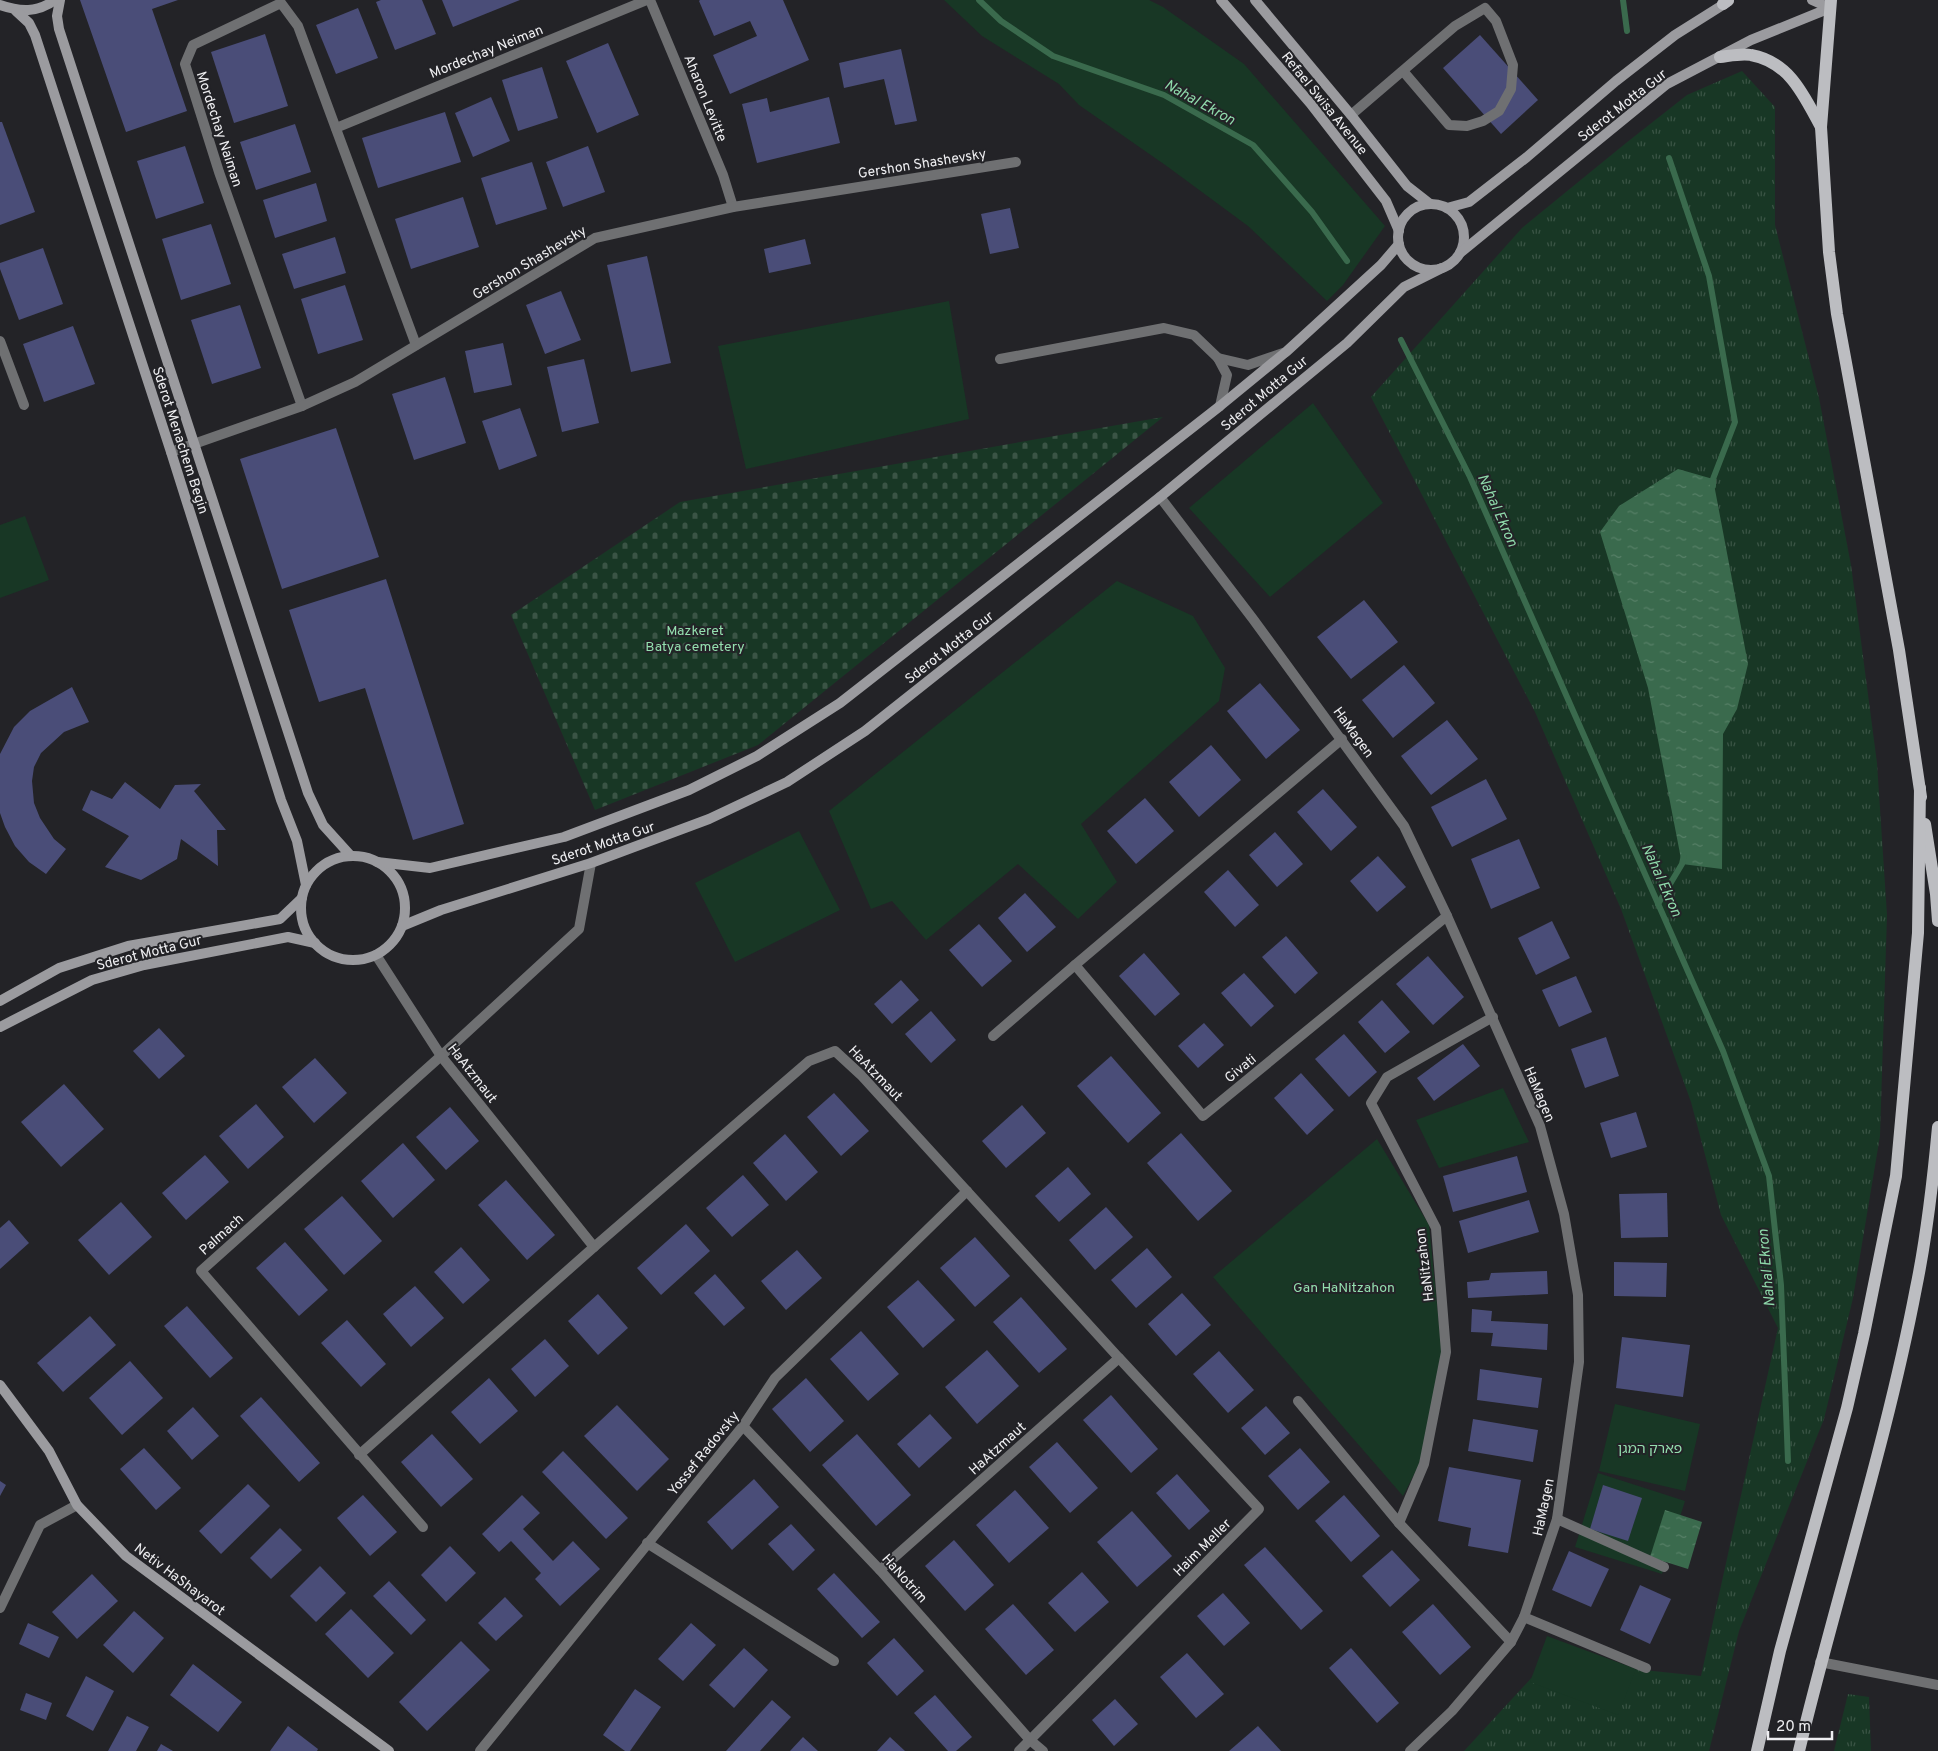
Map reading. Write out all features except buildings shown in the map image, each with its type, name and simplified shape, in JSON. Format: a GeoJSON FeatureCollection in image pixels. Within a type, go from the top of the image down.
{"type":"FeatureCollection","features":[{"type":"Feature","properties":{"kind":"main road"},"geometry":{"type":"LineString","coordinates":[[1830,4],[1821,127],[1829,252],[1837,314],[1899,650],[1936,894],[1938,921]]}},
{"type":"Feature","properties":{"kind":"main road"},"geometry":{"type":"LineString","coordinates":[[1720,58],[1750,54],[1769,60],[1793,78],[1821,127]]}},
{"type":"Feature","properties":{"kind":"main road"},"geometry":{"type":"LineString","coordinates":[[1757,1751],[1780,1651],[1847,1408],[1896,1176],[1918,934],[1920,788]]}},
{"type":"Feature","properties":{"kind":"main road"},"geometry":{"type":"LineString","coordinates":[[1799,1751],[1820,1662],[1887,1418],[1905,1343],[1923,1248],[1938,1127]]}},
{"type":"Feature","properties":{"kind":"street"},"geometry":{"type":"LineString","coordinates":[[0,5],[16,11],[34,10],[47,6],[55,0]]}},
{"type":"Feature","properties":{"kind":"street","name":"Sderot Menachem Begin"},"geometry":{"type":"LineString","coordinates":[[60,0],[57,16],[60,29],[308,792],[323,824],[351,856]]}},
{"type":"Feature","properties":{"kind":"street","name":"Mordechay Neiman"},"geometry":{"type":"LineString","coordinates":[[336,128],[649,0]]}},
{"type":"Feature","properties":{"kind":"street","name":"Aharon Levitte"},"geometry":{"type":"LineString","coordinates":[[649,0],[723,175],[733,207]]}},
{"type":"Feature","properties":{"kind":"street","name":"Refael Swisa Avenue"},"geometry":{"type":"LineString","coordinates":[[1221,0],[1310,103],[1386,201],[1399,230]]}},
{"type":"Feature","properties":{"kind":"street","name":"Refael Swisa Avenue"},"geometry":{"type":"LineString","coordinates":[[1255,0],[1351,115],[1407,186],[1430,204]]}},
{"type":"Feature","properties":{"kind":"street"},"geometry":{"type":"LineString","coordinates":[[1812,0],[1830,4]]}},
{"type":"Feature","properties":{"kind":"street","name":"Sderot Motta Gur"},"geometry":{"type":"LineString","coordinates":[[1447,208],[1469,202],[1527,157],[1675,35],[1728,1]]}},
{"type":"Feature","properties":{"kind":"street","name":"Mordechay Naiman"},"geometry":{"type":"LineString","coordinates":[[302,406],[219,172],[185,64],[193,45],[281,3],[298,26],[416,345]]}},
{"type":"Feature","properties":{"kind":"street","name":"Sderot Motta Gur"},"geometry":{"type":"LineString","coordinates":[[1460,253],[1667,84],[1720,58],[1751,40],[1830,4]]}},
{"type":"Feature","properties":{"kind":"street"},"geometry":{"type":"LineString","coordinates":[[1351,115],[1455,26],[1485,8],[1496,21],[1513,65],[1511,89],[1499,111],[1483,121],[1467,126],[1449,125],[1403,71]]}},
{"type":"Feature","properties":{"kind":"street","name":"Sderot Menachem Begin"},"geometry":{"type":"LineString","coordinates":[[16,11],[29,23],[35,35],[171,452],[281,800],[298,842],[306,885]]}},
{"type":"Feature","properties":{"kind":"street","name":"Gershon Shashevsky"},"geometry":{"type":"LineString","coordinates":[[171,452],[302,406],[355,382],[595,238],[733,207],[1016,162]]}},
{"type":"Feature","properties":{"kind":"street"},"geometry":{"type":"LineString","coordinates":[[1430,204],[1447,208],[1454,214],[1463,229],[1464,238],[1460,253],[1451,264],[1431,270],[1415,266],[1403,255],[1399,244],[1399,230],[1405,216],[1412,210],[1430,204]]}},
{"type":"Feature","properties":{"kind":"street","name":"Sderot Motta Gur"},"geometry":{"type":"LineString","coordinates":[[377,862],[430,868],[564,837],[689,790],[757,756],[840,703],[1220,406],[1287,352],[1381,265],[1399,244]]}},
{"type":"Feature","properties":{"kind":"street","name":"Sderot Motta Gur"},"geometry":{"type":"LineString","coordinates":[[402,926],[441,910],[591,863],[709,819],[787,782],[865,732],[1160,497],[1347,343],[1404,287],[1442,268]]}},
{"type":"Feature","properties":{"kind":"street"},"geometry":{"type":"LineString","coordinates":[[1000,359],[1164,328],[1194,335],[1218,358],[1227,375],[1220,406]]}},
{"type":"Feature","properties":{"kind":"street"},"geometry":{"type":"LineString","coordinates":[[0,341],[24,405]]}},
{"type":"Feature","properties":{"kind":"street"},"geometry":{"type":"LineString","coordinates":[[1218,358],[1248,365],[1287,352]]}},
{"type":"Feature","properties":{"kind":"street","name":"HaMagen"},"geometry":{"type":"LineString","coordinates":[[1160,497],[1342,739],[1404,826],[1447,916],[1540,1126],[1564,1214],[1578,1295],[1579,1362],[1557,1519],[1524,1617],[1511,1642],[1452,1711],[1410,1751]]}},
{"type":"Feature","properties":{"kind":"street"},"geometry":{"type":"LineString","coordinates":[[992,1036],[1342,739]]}},
{"type":"Feature","properties":{"kind":"street"},"geometry":{"type":"LineString","coordinates":[[342,857],[360,857],[377,862],[395,878],[405,902],[402,926],[396,938],[376,955],[366,958],[344,959],[324,951],[315,943],[304,926],[301,912],[302,898],[306,885],[325,864],[342,857]]}},
{"type":"Feature","properties":{"kind":"street"},"geometry":{"type":"LineString","coordinates":[[441,1056],[579,929],[591,863]]}},
{"type":"Feature","properties":{"kind":"street","name":"Sderot Motta Gur"},"geometry":{"type":"LineString","coordinates":[[0,1001],[59,968],[128,946],[280,919],[302,898]]}},
{"type":"Feature","properties":{"kind":"street","name":"Givati"},"geometry":{"type":"LineString","coordinates":[[1075,965],[1203,1116],[1447,916]]}},
{"type":"Feature","properties":{"kind":"street","name":"Sderot Motta Gur"},"geometry":{"type":"LineString","coordinates":[[0,1027],[92,980],[144,965],[288,937],[315,943]]}},
{"type":"Feature","properties":{"kind":"street","name":"HaAtzmaut"},"geometry":{"type":"LineString","coordinates":[[376,955],[441,1056],[594,1248],[809,1061],[835,1051],[861,1075],[1119,1358],[880,1570]]}},
{"type":"Feature","properties":{"kind":"street","name":"HaNitzahon"},"geometry":{"type":"LineString","coordinates":[[1399,1524],[1424,1464],[1446,1352],[1436,1228],[1372,1103],[1388,1077],[1492,1017]]}},
{"type":"Feature","properties":{"kind":"street","name":"Palmach"},"geometry":{"type":"LineString","coordinates":[[423,1527],[201,1271],[441,1056]]}},
{"type":"Feature","properties":{"kind":"street","name":"Yossef Radovsky"},"geometry":{"type":"LineString","coordinates":[[480,1751],[743,1426],[775,1378],[967,1191]]}},
{"type":"Feature","properties":{"kind":"street"},"geometry":{"type":"LineString","coordinates":[[359,1455],[594,1248]]}},
{"type":"Feature","properties":{"kind":"street","name":"Haim Meller"},"geometry":{"type":"LineString","coordinates":[[1020,1751],[1259,1510],[1119,1358]]}},
{"type":"Feature","properties":{"kind":"street","name":"Netiv HaShayarot"},"geometry":{"type":"LineString","coordinates":[[0,1385],[49,1451],[77,1505],[126,1556],[389,1751]]}},
{"type":"Feature","properties":{"kind":"street"},"geometry":{"type":"LineString","coordinates":[[1298,1401],[1399,1524],[1511,1642]]}},
{"type":"Feature","properties":{"kind":"street","name":"HaNotrim"},"geometry":{"type":"LineString","coordinates":[[743,1426],[880,1570],[1030,1740],[1043,1751]]}},
{"type":"Feature","properties":{"kind":"street"},"geometry":{"type":"LineString","coordinates":[[0,1608],[40,1525],[77,1505]]}},
{"type":"Feature","properties":{"kind":"street"},"geometry":{"type":"LineString","coordinates":[[1557,1519],[1664,1567]]}},
{"type":"Feature","properties":{"kind":"street"},"geometry":{"type":"LineString","coordinates":[[647,1544],[834,1662]]}},
{"type":"Feature","properties":{"kind":"street"},"geometry":{"type":"LineString","coordinates":[[1524,1617],[1646,1668]]}},
{"type":"Feature","properties":{"kind":"street"},"geometry":{"type":"LineString","coordinates":[[1820,1662],[1938,1685]]}},
{"type":"Feature","properties":{"kind":"green space"},"geometry":{"type":"Polygon","coordinates":[[[944,0],[1149,0],[1163,7],[1244,64],[1385,226],[1343,285],[1327,301],[1248,226],[1079,105],[1059,84],[982,36],[944,0]]]}},
{"type":"Feature","properties":{"kind":"green space"},"geometry":{"type":"Polygon","coordinates":[[[1742,71],[1775,107],[1775,225],[1819,398],[1851,565],[1877,763],[1887,915],[1880,1136],[1853,1298],[1824,1419],[1739,1631],[1709,1751],[1464,1751],[1548,1660],[1701,1676],[1778,1328],[1721,1215],[1691,1102],[1621,909],[1535,712],[1371,397],[1522,228],[1687,95],[1742,71]]]}},
{"type":"Feature","properties":{"kind":"green space"},"geometry":{"type":"Polygon","coordinates":[[[949,301],[969,419],[746,469],[718,346],[949,301]]]}},
{"type":"Feature","properties":{"kind":"green space"},"geometry":{"type":"Polygon","coordinates":[[[1313,403],[1383,503],[1270,597],[1189,508],[1313,403]]]}},
{"type":"Feature","properties":{"kind":"green space","name":"Mazkeret Batya cemetery"},"geometry":{"type":"Polygon","coordinates":[[[1163,417],[758,745],[595,810],[511,615],[680,502],[1163,417]]]}},
{"type":"Feature","properties":{"kind":"green space"},"geometry":{"type":"Polygon","coordinates":[[[25,516],[49,580],[0,598],[0,525],[25,516]]]}},
{"type":"Feature","properties":{"kind":"green space"},"geometry":{"type":"Polygon","coordinates":[[[1117,581],[1193,616],[1225,668],[1219,701],[1081,824],[1117,882],[1078,919],[1018,864],[926,940],[892,901],[871,909],[829,811],[1117,581]]]}},
{"type":"Feature","properties":{"kind":"green space"},"geometry":{"type":"Polygon","coordinates":[[[799,831],[840,910],[735,962],[695,883],[799,831]]]}},
{"type":"Feature","properties":{"kind":"green space"},"geometry":{"type":"Polygon","coordinates":[[[1503,1088],[1529,1142],[1439,1168],[1416,1120],[1503,1088]]]}},
{"type":"Feature","properties":{"kind":"green space","name":"Gan HaNitzahon"},"geometry":{"type":"Polygon","coordinates":[[[1377,1139],[1429,1225],[1442,1354],[1420,1463],[1403,1496],[1213,1277],[1377,1139]]]}},
{"type":"Feature","properties":{"kind":"green space","name":"פארק המגן"},"geometry":{"type":"Polygon","coordinates":[[[1615,1404],[1700,1424],[1685,1491],[1599,1471],[1615,1404]]]}},
{"type":"Feature","properties":{"kind":"green space"},"geometry":{"type":"Polygon","coordinates":[[[1598,1473],[1685,1501],[1662,1574],[1575,1547],[1598,1473]]]}},
{"type":"Feature","properties":{"kind":"green space"},"geometry":{"type":"Polygon","coordinates":[[[1547,1636],[1636,1669],[1618,1715],[1530,1682],[1547,1636]]]}},
{"type":"Feature","properties":{"kind":"green space"},"geometry":{"type":"Polygon","coordinates":[[[1848,1694],[1869,1697],[1871,1751],[1834,1751],[1848,1694]]]}},
{"type":"Feature","properties":{"kind":"water"},"geometry":{"type":"Polygon","coordinates":[[[1678,469],[1713,479],[1748,664],[1737,709],[1723,734],[1722,869],[1682,864],[1648,688],[1600,532],[1619,506],[1678,469]]]}},
{"type":"Feature","properties":{"kind":"water"},"geometry":{"type":"Polygon","coordinates":[[[1665,1510],[1702,1522],[1688,1569],[1650,1557],[1665,1510]]]}},
{"type":"Feature","properties":{"kind":"waterway","name":"Nahal Ekron"},"geometry":{"type":"LineString","coordinates":[[979,0],[1001,21],[1053,56],[1164,95],[1253,145],[1312,212],[1347,261]]}},
{"type":"Feature","properties":{"kind":"waterway"},"geometry":{"type":"LineString","coordinates":[[1623,0],[1627,31]]}},
{"type":"Feature","properties":{"kind":"waterway"},"geometry":{"type":"LineString","coordinates":[[1669,158],[1709,276],[1735,422],[1713,479],[1713,486]]}},
{"type":"Feature","properties":{"kind":"waterway","name":"Nahal Ekron"},"geometry":{"type":"LineString","coordinates":[[1401,340],[1470,477],[1723,1051],[1769,1176],[1781,1285],[1788,1461]]}},
{"type":"Feature","properties":{"kind":"waterway"},"geometry":{"type":"LineString","coordinates":[[1658,904],[1682,864],[1684,855]]}}]}
